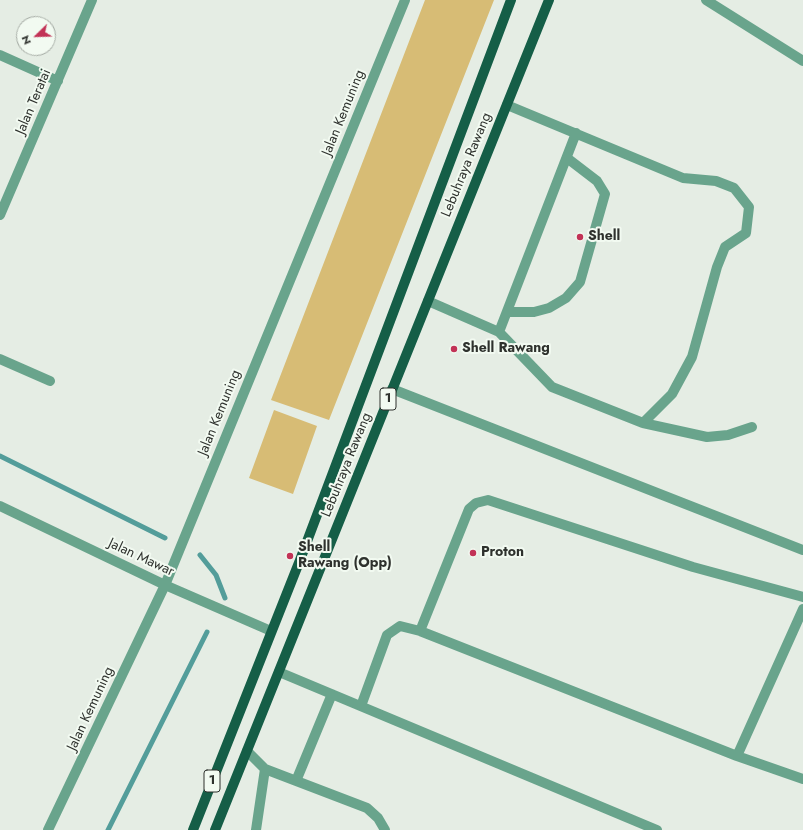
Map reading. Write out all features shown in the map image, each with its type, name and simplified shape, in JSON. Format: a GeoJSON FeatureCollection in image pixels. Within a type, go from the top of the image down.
{"type":"FeatureCollection","features":[{"type":"Feature","properties":{"kind":"main road","name":"Lebuhraya Rawang"},"geometry":{"type":"LineString","coordinates":[[192,830],[300,560],[511,0]]}},
{"type":"Feature","properties":{"kind":"main road","name":"Lebuhraya Rawang"},"geometry":{"type":"LineString","coordinates":[[215,830],[549,0]]}},
{"type":"Feature","properties":{"kind":"street","name":"Jalan Teratai"},"geometry":{"type":"LineString","coordinates":[[0,214],[92,0]]}},
{"type":"Feature","properties":{"kind":"street","name":"Jalan Kemuning"},"geometry":{"type":"LineString","coordinates":[[48,830],[165,585],[405,0]]}},
{"type":"Feature","properties":{"kind":"street"},"geometry":{"type":"LineString","coordinates":[[706,0],[803,61]]}},
{"type":"Feature","properties":{"kind":"street"},"geometry":{"type":"LineString","coordinates":[[0,55],[58,81]]}},
{"type":"Feature","properties":{"kind":"street"},"geometry":{"type":"LineString","coordinates":[[507,105],[683,178],[716,181],[734,188],[749,207],[746,233],[725,247],[717,267],[692,356],[672,394],[643,423]]}},
{"type":"Feature","properties":{"kind":"street"},"geometry":{"type":"LineString","coordinates":[[499,332],[576,133]]}},
{"type":"Feature","properties":{"kind":"street"},"geometry":{"type":"LineString","coordinates":[[507,312],[534,312],[549,308],[566,298],[580,282],[605,194],[597,181],[567,158]]}},
{"type":"Feature","properties":{"kind":"street"},"geometry":{"type":"LineString","coordinates":[[428,301],[499,332],[552,386],[643,423],[707,437],[728,435],[752,427]]}},
{"type":"Feature","properties":{"kind":"street"},"geometry":{"type":"LineString","coordinates":[[0,358],[50,381]]}},
{"type":"Feature","properties":{"kind":"street"},"geometry":{"type":"LineString","coordinates":[[392,389],[803,550]]}},
{"type":"Feature","properties":{"kind":"street"},"geometry":{"type":"LineString","coordinates":[[420,631],[469,509],[476,503],[488,500],[693,567],[803,597]]}},
{"type":"Feature","properties":{"kind":"street","name":"Jalan Mawar"},"geometry":{"type":"LineString","coordinates":[[0,506],[165,585],[271,631]]}},
{"type":"Feature","properties":{"kind":"street"},"geometry":{"type":"LineString","coordinates":[[737,756],[803,609]]}},
{"type":"Feature","properties":{"kind":"street"},"geometry":{"type":"LineString","coordinates":[[361,706],[387,634],[400,626],[420,631],[737,756],[803,779]]}},
{"type":"Feature","properties":{"kind":"street"},"geometry":{"type":"LineString","coordinates":[[279,672],[657,830]]}},
{"type":"Feature","properties":{"kind":"street"},"geometry":{"type":"LineString","coordinates":[[296,781],[332,694]]}},
{"type":"Feature","properties":{"kind":"street"},"geometry":{"type":"LineString","coordinates":[[247,751],[265,769],[367,808],[378,818],[385,830]]}},
{"type":"Feature","properties":{"kind":"street"},"geometry":{"type":"LineString","coordinates":[[256,830],[265,769]]}},
{"type":"Feature","properties":{"kind":"shaded area"},"geometry":{"type":"Polygon","coordinates":[[[425,0],[494,0],[329,420],[271,400],[425,0]]]}},
{"type":"Feature","properties":{"kind":"shaded area"},"geometry":{"type":"Polygon","coordinates":[[[274,410],[317,426],[293,494],[249,478],[274,410]]]}},
{"type":"Feature","properties":{"kind":"waterway"},"geometry":{"type":"LineString","coordinates":[[0,456],[165,538]]}},
{"type":"Feature","properties":{"kind":"waterway"},"geometry":{"type":"LineString","coordinates":[[200,555],[216,575],[225,598]]}},
{"type":"Feature","properties":{"kind":"waterway"},"geometry":{"type":"LineString","coordinates":[[108,830],[207,632]]}},
{"type":"Feature","properties":{"kind":"place","name":"Shell"},"geometry":{"type":"Point","coordinates":[580,237]}},
{"type":"Feature","properties":{"kind":"place","name":"Shell Rawang"},"geometry":{"type":"Point","coordinates":[454,349]}},
{"type":"Feature","properties":{"kind":"place","name":"Proton"},"geometry":{"type":"Point","coordinates":[473,553]}},
{"type":"Feature","properties":{"kind":"place","name":"Shell Rawang (Opp)"},"geometry":{"type":"Point","coordinates":[290,556]}}]}
